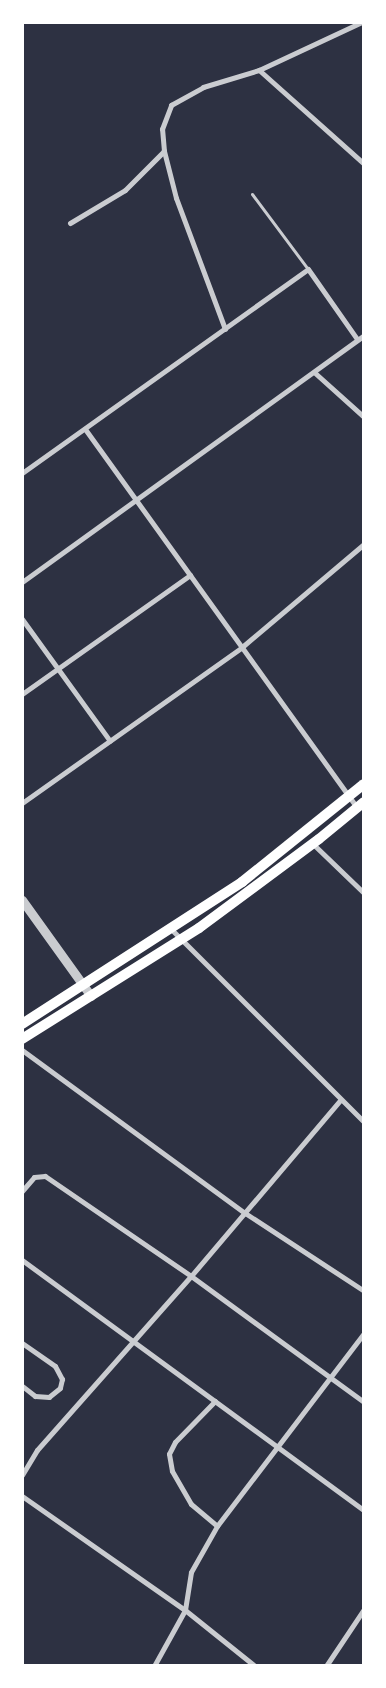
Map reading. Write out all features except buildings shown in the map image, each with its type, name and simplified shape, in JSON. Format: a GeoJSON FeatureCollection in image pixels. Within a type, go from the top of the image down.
{"type":"FeatureCollection","features":[{"type":"Feature","properties":{"kind":"main road"},"geometry":{"type":"LineString","coordinates":[[22,1024],[83,984],[172,930],[242,882],[364,784]]}},
{"type":"Feature","properties":{"kind":"main road"},"geometry":{"type":"LineString","coordinates":[[22,1039],[181,939],[313,844],[360,804]]}},
{"type":"Feature","properties":{"kind":"street"},"geometry":{"type":"LineString","coordinates":[[225,329],[176,198],[164,151],[162,129],[171,105],[203,87],[260,70],[360,24],[364,31]]}},
{"type":"Feature","properties":{"kind":"street"},"geometry":{"type":"LineString","coordinates":[[260,70],[364,164]]}},
{"type":"Feature","properties":{"kind":"street"},"geometry":{"type":"LineString","coordinates":[[70,223],[125,190],[164,151]]}},
{"type":"Feature","properties":{"kind":"street"},"geometry":{"type":"LineString","coordinates":[[22,473],[308,269],[357,339]]}},
{"type":"Feature","properties":{"kind":"street"},"geometry":{"type":"LineString","coordinates":[[22,582],[315,373],[364,335]]}},
{"type":"Feature","properties":{"kind":"street"},"geometry":{"type":"LineString","coordinates":[[315,373],[364,417]]}},
{"type":"Feature","properties":{"kind":"street"},"geometry":{"type":"LineString","coordinates":[[85,429],[349,796],[360,804]]}},
{"type":"Feature","properties":{"kind":"street"},"geometry":{"type":"LineString","coordinates":[[22,803],[242,647],[364,544]]}},
{"type":"Feature","properties":{"kind":"street"},"geometry":{"type":"LineString","coordinates":[[22,694],[190,575]]}},
{"type":"Feature","properties":{"kind":"street"},"geometry":{"type":"LineString","coordinates":[[22,619],[110,740]]}},
{"type":"Feature","properties":{"kind":"street"},"geometry":{"type":"LineString","coordinates":[[313,844],[364,893]]}},
{"type":"Feature","properties":{"kind":"street"},"geometry":{"type":"LineString","coordinates":[[22,900],[91,996]]}},
{"type":"Feature","properties":{"kind":"street"},"geometry":{"type":"LineString","coordinates":[[172,930],[364,1122]]}},
{"type":"Feature","properties":{"kind":"street"},"geometry":{"type":"LineString","coordinates":[[22,1050],[245,1213],[364,1292]]}},
{"type":"Feature","properties":{"kind":"street"},"geometry":{"type":"LineString","coordinates":[[22,1475],[37,1450],[192,1276],[340,1100]]}},
{"type":"Feature","properties":{"kind":"street"},"geometry":{"type":"LineString","coordinates":[[22,1191],[34,1177],[45,1176],[192,1276],[364,1402]]}},
{"type":"Feature","properties":{"kind":"street"},"geometry":{"type":"LineString","coordinates":[[22,1260],[134,1340],[364,1510]]}},
{"type":"Feature","properties":{"kind":"street"},"geometry":{"type":"LineString","coordinates":[[154,1666],[185,1610],[192,1572],[217,1526],[328,1376],[364,1333]]}},
{"type":"Feature","properties":{"kind":"street"},"geometry":{"type":"LineString","coordinates":[[22,1343],[55,1366],[62,1378],[57,1392],[44,1398],[22,1386]]}},
{"type":"Feature","properties":{"kind":"street"},"geometry":{"type":"LineString","coordinates":[[216,1401],[175,1442],[169,1454],[172,1471],[191,1504],[217,1526]]}},
{"type":"Feature","properties":{"kind":"street"},"geometry":{"type":"LineString","coordinates":[[22,1496],[185,1610],[254,1666]]}},
{"type":"Feature","properties":{"kind":"street"},"geometry":{"type":"LineString","coordinates":[[326,1666],[364,1609]]}},
{"type":"Feature","properties":{"kind":"lane"},"geometry":{"type":"LineString","coordinates":[[252,194],[308,269]]}}]}
